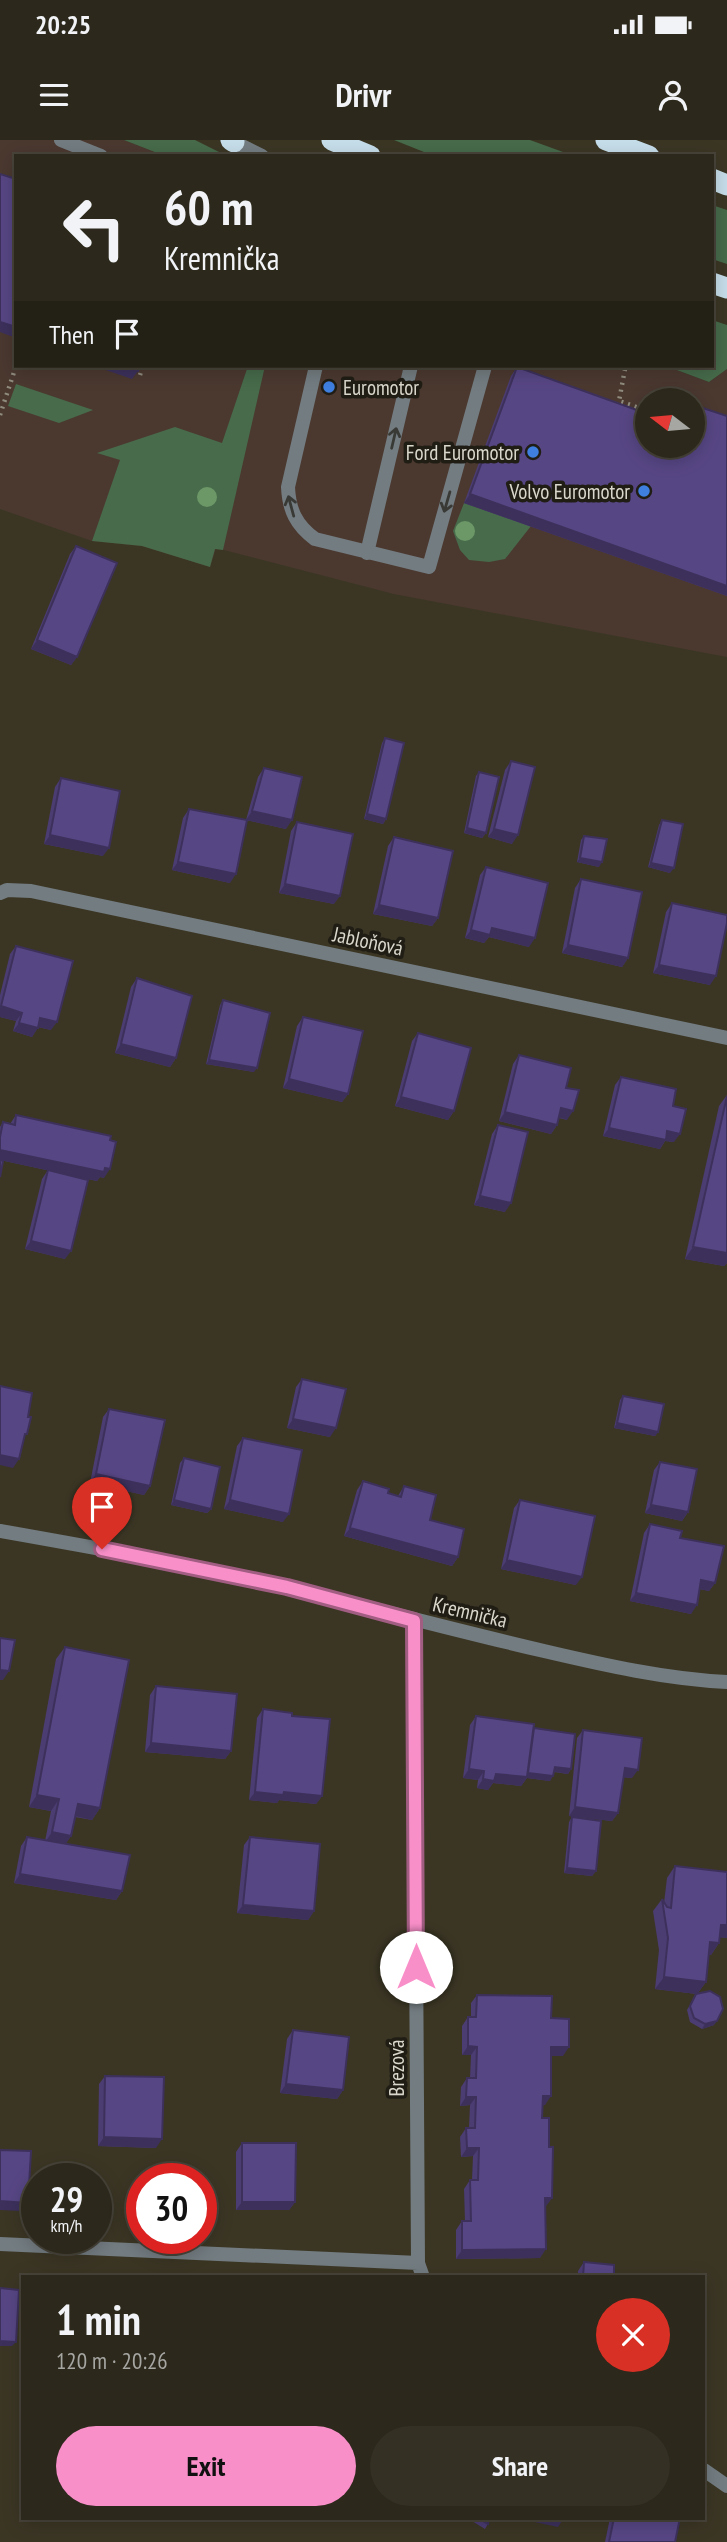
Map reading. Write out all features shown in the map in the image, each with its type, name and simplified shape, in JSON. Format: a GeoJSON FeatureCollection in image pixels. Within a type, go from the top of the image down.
{"type":"FeatureCollection","features":[{"type":"Feature","properties":{"kind":"highway"},"geometry":{"type":"LineString","coordinates":[[332,140],[365,154]]}},
{"type":"Feature","properties":{"kind":"highway"},"geometry":{"type":"LineString","coordinates":[[606,140],[644,154]]}},
{"type":"Feature","properties":{"kind":"street"},"geometry":{"type":"LineString","coordinates":[[61,140],[95,154]]}},
{"type":"Feature","properties":{"kind":"street"},"geometry":{"type":"LineString","coordinates":[[232,141],[257,154]]}},
{"type":"Feature","properties":{"kind":"street"},"geometry":{"type":"LineString","coordinates":[[316,368],[288,487],[289,504],[296,520],[314,539],[429,567],[484,368]]}},
{"type":"Feature","properties":{"kind":"street"},"geometry":{"type":"LineString","coordinates":[[367,553],[411,368]]}},
{"type":"Feature","properties":{"kind":"street","name":"Jabloňová"},"geometry":{"type":"LineString","coordinates":[[0,893],[8,890],[32,891],[727,1038]]}},
{"type":"Feature","properties":{"kind":"street","name":"Kremnička"},"geometry":{"type":"LineString","coordinates":[[0,1531],[176,1563],[287,1587],[414,1621],[600,1664],[727,1682]]}},
{"type":"Feature","properties":{"kind":"street","name":"Brezová"},"geometry":{"type":"LineString","coordinates":[[0,2244],[420,2270],[414,1621]]}},
{"type":"Feature","properties":{"kind":"street"},"geometry":{"type":"LineString","coordinates":[[705,2471],[727,2486]]}},
{"type":"Feature","properties":{"kind":"path"},"geometry":{"type":"LineString","coordinates":[[0,415],[15,368]]}},
{"type":"Feature","properties":{"kind":"path"},"geometry":{"type":"LineString","coordinates":[[140,375],[142,368]]}},
{"type":"Feature","properties":{"kind":"path"},"geometry":{"type":"LineString","coordinates":[[625,369],[620,401],[635,406]]}},
{"type":"Feature","properties":{"kind":"shaded area","name":"Euromotor"},"geometry":{"type":"Polygon","coordinates":[[[0,140],[124,140],[160,154],[14,154],[14,368],[671,368],[709,382],[727,369],[727,657],[394,594],[216,548],[210,567],[142,546],[92,541],[0,509],[0,140]]]}},
{"type":"Feature","properties":{"kind":"green space"},"geometry":{"type":"Polygon","coordinates":[[[124,140],[195,140],[223,154],[160,154],[124,140]]]}},
{"type":"Feature","properties":{"kind":"green space"},"geometry":{"type":"Polygon","coordinates":[[[394,140],[530,140],[568,154],[429,154],[394,140]]]}},
{"type":"Feature","properties":{"kind":"green space"},"geometry":{"type":"Polygon","coordinates":[[[714,206],[727,210],[727,264],[714,260],[714,206]]]}},
{"type":"Feature","properties":{"kind":"green space"},"geometry":{"type":"Polygon","coordinates":[[[714,321],[727,325],[727,369],[709,382],[671,368],[714,368],[714,321]]]}},
{"type":"Feature","properties":{"kind":"green space"},"geometry":{"type":"Polygon","coordinates":[[[247,368],[265,368],[223,550],[215,549],[210,567],[142,546],[92,541],[120,460],[97,453],[175,427],[222,443],[247,368]]]}},
{"type":"Feature","properties":{"kind":"green space"},"geometry":{"type":"Polygon","coordinates":[[[16,384],[93,410],[59,423],[8,406],[16,384]]]}},
{"type":"Feature","properties":{"kind":"green space"},"geometry":{"type":"Polygon","coordinates":[[[464,503],[531,526],[505,559],[489,562],[469,560],[460,550],[453,531],[464,503]]]}},
{"type":"Feature","properties":{"kind":"building"},"geometry":{"type":"Polygon","coordinates":[[[0,174],[14,178],[14,326],[0,322],[0,174]]]}},
{"type":"Feature","properties":{"kind":"building"},"geometry":{"type":"Polygon","coordinates":[[[517,368],[635,409],[635,458],[705,458],[705,409],[727,416],[727,586],[470,494],[517,368]]]}},
{"type":"Feature","properties":{"kind":"building"},"geometry":{"type":"Polygon","coordinates":[[[76,546],[117,563],[77,657],[37,640],[76,546]]]}},
{"type":"Feature","properties":{"kind":"building"},"geometry":{"type":"Polygon","coordinates":[[[385,738],[404,743],[386,819],[367,814],[385,738]]]}},
{"type":"Feature","properties":{"kind":"building"},"geometry":{"type":"Polygon","coordinates":[[[511,761],[535,767],[518,835],[494,829],[511,761]]]}},
{"type":"Feature","properties":{"kind":"building"},"geometry":{"type":"Polygon","coordinates":[[[264,768],[302,777],[292,820],[252,811],[264,768]]]}},
{"type":"Feature","properties":{"kind":"building"},"geometry":{"type":"Polygon","coordinates":[[[479,772],[499,777],[486,833],[467,828],[479,772]]]}},
{"type":"Feature","properties":{"kind":"building"},"geometry":{"type":"Polygon","coordinates":[[[61,778],[120,791],[109,848],[50,835],[61,778]]]}},
{"type":"Feature","properties":{"kind":"building"},"geometry":{"type":"Polygon","coordinates":[[[189,809],[247,820],[236,874],[178,862],[189,809]]]}},
{"type":"Feature","properties":{"kind":"building"},"geometry":{"type":"Polygon","coordinates":[[[662,820],[683,824],[674,868],[651,863],[662,820]]]}},
{"type":"Feature","properties":{"kind":"building"},"geometry":{"type":"Polygon","coordinates":[[[297,822],[353,834],[340,896],[285,884],[297,822]]]}},
{"type":"Feature","properties":{"kind":"building"},"geometry":{"type":"Polygon","coordinates":[[[584,836],[607,839],[602,862],[580,858],[584,836]]]}},
{"type":"Feature","properties":{"kind":"building"},"geometry":{"type":"Polygon","coordinates":[[[394,837],[453,851],[438,918],[379,905],[394,837]]]}},
{"type":"Feature","properties":{"kind":"building"},"geometry":{"type":"Polygon","coordinates":[[[486,867],[548,883],[535,938],[492,928],[490,935],[471,930],[486,867]]]}},
{"type":"Feature","properties":{"kind":"building"},"geometry":{"type":"Polygon","coordinates":[[[581,879],[642,892],[628,958],[568,945],[581,879]]]}},
{"type":"Feature","properties":{"kind":"building"},"geometry":{"type":"Polygon","coordinates":[[[672,903],[727,915],[716,976],[659,965],[672,903]]]}},
{"type":"Feature","properties":{"kind":"building"},"geometry":{"type":"Polygon","coordinates":[[[16,946],[73,961],[57,1022],[40,1018],[38,1028],[19,1023],[22,1013],[1,1006],[16,946]]]}},
{"type":"Feature","properties":{"kind":"building"},"geometry":{"type":"Polygon","coordinates":[[[137,978],[192,996],[176,1058],[121,1044],[137,978]]]}},
{"type":"Feature","properties":{"kind":"building"},"geometry":{"type":"Polygon","coordinates":[[[223,1000],[270,1013],[257,1068],[209,1060],[223,1000]]]}},
{"type":"Feature","properties":{"kind":"building"},"geometry":{"type":"Polygon","coordinates":[[[303,1017],[363,1031],[348,1094],[289,1079],[303,1017]]]}},
{"type":"Feature","properties":{"kind":"building"},"geometry":{"type":"Polygon","coordinates":[[[418,1033],[471,1048],[454,1111],[401,1097],[418,1033]]]}},
{"type":"Feature","properties":{"kind":"building"},"geometry":{"type":"Polygon","coordinates":[[[519,1055],[571,1068],[566,1088],[579,1090],[573,1111],[561,1108],[557,1125],[505,1112],[519,1055]]]}},
{"type":"Feature","properties":{"kind":"building"},"geometry":{"type":"Polygon","coordinates":[[[621,1077],[676,1089],[673,1106],[686,1109],[680,1134],[667,1131],[666,1140],[609,1128],[621,1077]]]}},
{"type":"Feature","properties":{"kind":"building"},"geometry":{"type":"Polygon","coordinates":[[[727,1096],[727,1253],[693,1247],[727,1096]]]}},
{"type":"Feature","properties":{"kind":"building"},"geometry":{"type":"Polygon","coordinates":[[[16,1115],[111,1136],[110,1140],[116,1142],[110,1169],[105,1168],[104,1172],[0,1150],[3,1122],[15,1125],[16,1115]]]}},
{"type":"Feature","properties":{"kind":"building"},"geometry":{"type":"Polygon","coordinates":[[[498,1125],[528,1132],[511,1203],[480,1196],[498,1125]]]}},
{"type":"Feature","properties":{"kind":"building"},"geometry":{"type":"Polygon","coordinates":[[[48,1170],[88,1180],[71,1251],[31,1241],[48,1170]]]}},
{"type":"Feature","properties":{"kind":"building"},"geometry":{"type":"Polygon","coordinates":[[[302,1379],[346,1389],[336,1428],[293,1419],[302,1379]]]}},
{"type":"Feature","properties":{"kind":"building"},"geometry":{"type":"Polygon","coordinates":[[[0,1386],[32,1393],[28,1417],[31,1417],[19,1459],[0,1455],[0,1386]]]}},
{"type":"Feature","properties":{"kind":"building"},"geometry":{"type":"Polygon","coordinates":[[[623,1396],[664,1404],[658,1432],[617,1423],[623,1396]]]}},
{"type":"Feature","properties":{"kind":"building"},"geometry":{"type":"Polygon","coordinates":[[[109,1409],[165,1420],[150,1486],[96,1474],[109,1409]]]}},
{"type":"Feature","properties":{"kind":"building"},"geometry":{"type":"Polygon","coordinates":[[[243,1438],[302,1450],[289,1514],[230,1500],[243,1438]]]}},
{"type":"Feature","properties":{"kind":"building"},"geometry":{"type":"Polygon","coordinates":[[[184,1458],[220,1467],[211,1509],[174,1500],[184,1458]]]}},
{"type":"Feature","properties":{"kind":"building"},"geometry":{"type":"Polygon","coordinates":[[[660,1462],[697,1469],[688,1512],[651,1505],[660,1462]]]}},
{"type":"Feature","properties":{"kind":"building"},"geometry":{"type":"Polygon","coordinates":[[[363,1481],[389,1489],[388,1493],[401,1497],[404,1486],[436,1495],[430,1520],[464,1529],[458,1557],[350,1528],[363,1481]]]}},
{"type":"Feature","properties":{"kind":"building"},"geometry":{"type":"Polygon","coordinates":[[[520,1500],[595,1516],[582,1577],[507,1560],[520,1500]]]}},
{"type":"Feature","properties":{"kind":"building"},"geometry":{"type":"Polygon","coordinates":[[[650,1524],[682,1531],[680,1538],[724,1546],[715,1583],[701,1580],[697,1605],[636,1593],[650,1524]]]}},
{"type":"Feature","properties":{"kind":"building"},"geometry":{"type":"Polygon","coordinates":[[[0,1638],[15,1640],[9,1671],[0,1670],[0,1638]]]}},
{"type":"Feature","properties":{"kind":"building"},"geometry":{"type":"Polygon","coordinates":[[[65,1647],[129,1660],[100,1808],[78,1804],[71,1836],[52,1832],[59,1799],[37,1795],[65,1647]]]}},
{"type":"Feature","properties":{"kind":"building"},"geometry":{"type":"Polygon","coordinates":[[[156,1686],[237,1694],[231,1751],[151,1743],[156,1686]]]}},
{"type":"Feature","properties":{"kind":"building"},"geometry":{"type":"Polygon","coordinates":[[[263,1709],[292,1713],[292,1716],[330,1719],[322,1796],[255,1792],[263,1709]]]}},
{"type":"Feature","properties":{"kind":"building"},"geometry":{"type":"Polygon","coordinates":[[[476,1716],[534,1724],[527,1777],[496,1774],[494,1781],[483,1779],[484,1771],[469,1769],[476,1716]]]}},
{"type":"Feature","properties":{"kind":"building"},"geometry":{"type":"Polygon","coordinates":[[[534,1728],[575,1734],[571,1769],[555,1767],[553,1776],[528,1773],[534,1728]]]}},
{"type":"Feature","properties":{"kind":"building"},"geometry":{"type":"Polygon","coordinates":[[[583,1730],[642,1738],[638,1770],[625,1768],[618,1813],[575,1807],[583,1730]]]}},
{"type":"Feature","properties":{"kind":"building"},"geometry":{"type":"Polygon","coordinates":[[[572,1817],[601,1821],[596,1871],[567,1868],[572,1817]]]}},
{"type":"Feature","properties":{"kind":"building"},"geometry":{"type":"Polygon","coordinates":[[[27,1837],[130,1855],[122,1891],[20,1874],[27,1837]]]}},
{"type":"Feature","properties":{"kind":"building"},"geometry":{"type":"Polygon","coordinates":[[[250,1837],[320,1844],[314,1911],[243,1905],[250,1837]]]}},
{"type":"Feature","properties":{"kind":"building"},"geometry":{"type":"Polygon","coordinates":[[[675,1866],[727,1872],[727,1925],[721,1925],[719,1943],[710,1942],[706,1982],[664,1977],[668,1938],[662,1899],[667,1907],[671,1908],[675,1866]]]}},
{"type":"Feature","properties":{"kind":"building"},"geometry":{"type":"Polygon","coordinates":[[[710,1991],[720,1997],[723,2009],[717,2021],[705,2024],[694,2018],[690,2006],[696,1994],[710,1991]]]}},
{"type":"Feature","properties":{"kind":"building"},"geometry":{"type":"Polygon","coordinates":[[[477,1995],[552,1996],[551,2018],[569,2019],[569,2047],[551,2047],[551,2096],[543,2096],[542,2118],[549,2118],[549,2147],[553,2147],[552,2198],[545,2198],[546,2249],[462,2250],[462,2221],[471,2221],[470,2180],[478,2180],[479,2148],[467,2148],[466,2128],[475,2128],[476,2097],[466,2097],[467,2078],[476,2078],[477,2047],[468,2046],[468,2017],[476,2017],[477,1995]]]}},
{"type":"Feature","properties":{"kind":"building"},"geometry":{"type":"Polygon","coordinates":[[[293,2030],[349,2037],[343,2090],[286,2084],[293,2030]]]}},
{"type":"Feature","properties":{"kind":"building"},"geometry":{"type":"Polygon","coordinates":[[[105,2076],[164,2077],[162,2139],[104,2137],[105,2076]]]}},
{"type":"Feature","properties":{"kind":"building"},"geometry":{"type":"Polygon","coordinates":[[[242,2143],[296,2143],[295,2202],[242,2202],[242,2143]]]}},
{"type":"Feature","properties":{"kind":"building"},"geometry":{"type":"Polygon","coordinates":[[[0,2150],[31,2151],[30,2163],[21,2163],[21,2202],[0,2201],[0,2150]]]}},
{"type":"Feature","properties":{"kind":"building"},"geometry":{"type":"Polygon","coordinates":[[[584,2262],[614,2265],[614,2275],[583,2275],[584,2262]]]}},
{"type":"Feature","properties":{"kind":"building"},"geometry":{"type":"Polygon","coordinates":[[[0,2288],[19,2290],[16,2342],[0,2341],[0,2288]]]}},
{"type":"Feature","properties":{"kind":"building"},"geometry":{"type":"Polygon","coordinates":[[[614,2520],[680,2520],[675,2542],[609,2542],[614,2520]]]}},
{"type":"Feature","properties":{"kind":"place","name":"Euromotor"},"geometry":{"type":"Point","coordinates":[329,387]}},
{"type":"Feature","properties":{"kind":"place","name":"Ford Euromotor"},"geometry":{"type":"Point","coordinates":[533,452]}},
{"type":"Feature","properties":{"kind":"place","name":"Volvo Euromotor"},"geometry":{"type":"Point","coordinates":[644,491]}},
{"type":"Feature","properties":{"kind":"route"},"geometry":{"type":"LineString","coordinates":[[102,1549],[287,1587],[414,1621],[416,1967]]}}]}
